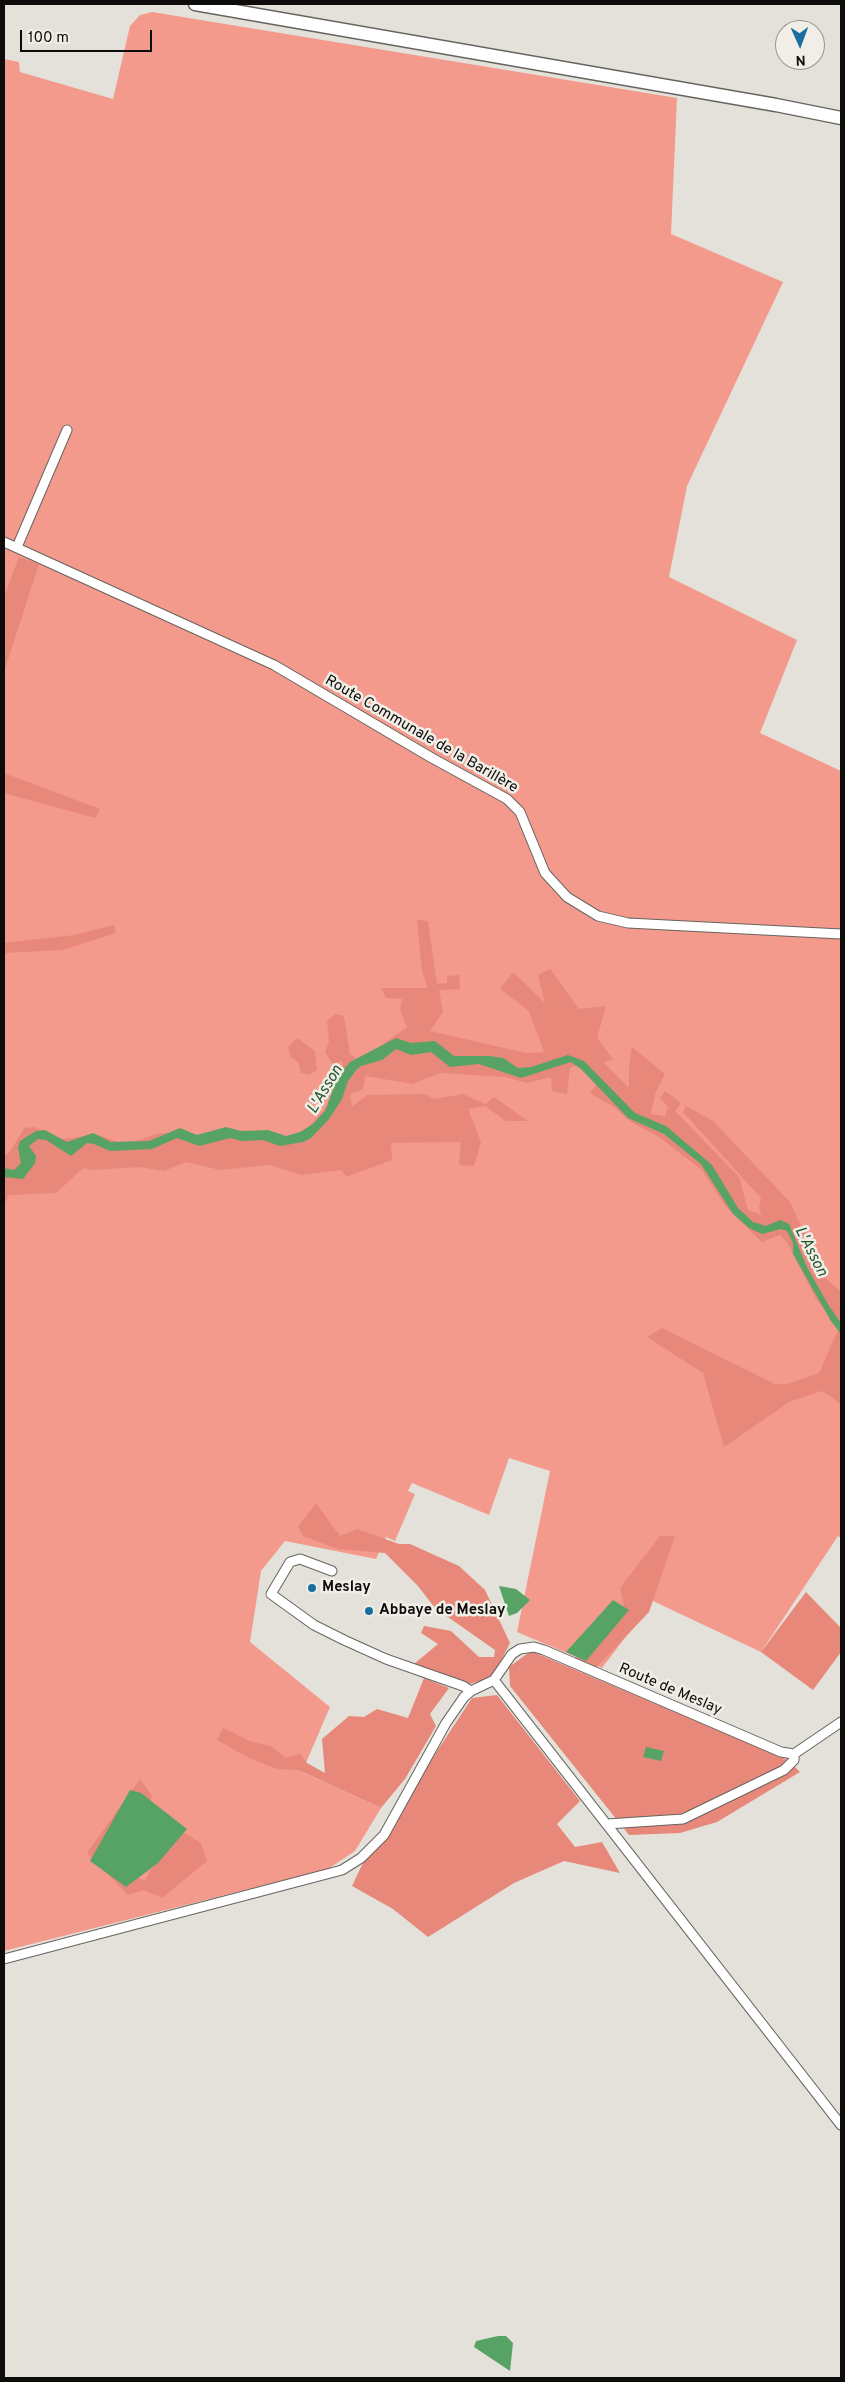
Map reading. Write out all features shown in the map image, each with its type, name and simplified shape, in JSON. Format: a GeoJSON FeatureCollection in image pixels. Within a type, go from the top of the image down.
{"type":"FeatureCollection","features":[{"type":"Feature","properties":{"kind":"main road"},"geometry":{"type":"LineString","coordinates":[[195,4],[776,105],[841,118]]}},
{"type":"Feature","properties":{"kind":"street"},"geometry":{"type":"LineString","coordinates":[[17,547],[67,430]]}},
{"type":"Feature","properties":{"kind":"street","name":"Route Communale de la Barillère"},"geometry":{"type":"LineString","coordinates":[[4,542],[274,665],[432,758],[507,798],[520,812],[545,873],[567,897],[598,916],[634,923],[841,934]]}},
{"type":"Feature","properties":{"kind":"street"},"geometry":{"type":"LineString","coordinates":[[332,1571],[300,1559],[290,1562],[271,1594],[314,1625],[344,1640],[386,1659],[463,1686],[471,1691]]}},
{"type":"Feature","properties":{"kind":"street","name":"Route de Meslay"},"geometry":{"type":"LineString","coordinates":[[494,1680],[512,1654],[520,1649],[534,1647],[781,1752],[794,1754]]}},
{"type":"Feature","properties":{"kind":"street"},"geometry":{"type":"LineString","coordinates":[[4,1959],[342,1870],[361,1858],[384,1835],[446,1723],[464,1697],[471,1691],[494,1680],[841,2125]]}},
{"type":"Feature","properties":{"kind":"street"},"geometry":{"type":"LineString","coordinates":[[607,1824],[684,1818],[784,1770],[794,1760],[794,1754],[841,1722]]}},
{"type":"Feature","properties":{"kind":"shaded area"},"geometry":{"type":"Polygon","coordinates":[[[152,12],[677,98],[671,234],[783,282],[687,486],[669,577],[797,640],[760,733],[841,771],[841,1538],[838,1536],[761,1652],[653,1601],[602,1668],[517,1632],[550,1471],[509,1458],[489,1515],[412,1483],[408,1491],[415,1494],[395,1541],[386,1537],[376,1559],[285,1541],[261,1571],[250,1642],[330,1707],[302,1772],[381,1808],[355,1851],[328,1869],[4,1951],[4,59],[19,62],[20,72],[113,99],[130,26],[140,15],[152,12]]]}},
{"type":"Feature","properties":{"kind":"shaded area"},"geometry":{"type":"Polygon","coordinates":[[[19,557],[39,564],[4,672],[4,597],[19,557]]]}},
{"type":"Feature","properties":{"kind":"shaded area"},"geometry":{"type":"Polygon","coordinates":[[[4,773],[100,809],[95,818],[4,793],[4,773]]]}},
{"type":"Feature","properties":{"kind":"shaded area"},"geometry":{"type":"Polygon","coordinates":[[[417,920],[428,921],[437,984],[447,983],[447,976],[459,975],[460,989],[439,990],[443,1012],[430,1031],[526,1053],[544,1052],[529,1011],[500,989],[513,972],[545,1003],[538,975],[550,969],[579,1009],[606,1006],[597,1038],[613,1059],[604,1063],[629,1088],[632,1047],[665,1074],[655,1094],[651,1114],[665,1116],[668,1107],[660,1098],[665,1091],[681,1103],[675,1111],[739,1177],[748,1210],[762,1215],[759,1208],[761,1198],[683,1112],[686,1106],[713,1121],[790,1202],[824,1277],[841,1292],[841,1404],[822,1391],[789,1402],[724,1447],[703,1373],[647,1337],[662,1328],[775,1384],[787,1384],[819,1373],[839,1328],[816,1299],[788,1244],[780,1235],[762,1242],[725,1206],[702,1170],[659,1137],[631,1122],[614,1107],[590,1093],[597,1084],[578,1065],[570,1068],[567,1094],[552,1091],[551,1077],[527,1083],[505,1077],[440,1073],[413,1084],[365,1076],[363,1089],[350,1094],[352,1107],[367,1095],[425,1094],[434,1099],[463,1094],[486,1104],[494,1097],[528,1121],[506,1121],[485,1106],[468,1109],[481,1142],[474,1166],[459,1165],[461,1142],[391,1143],[392,1160],[346,1177],[342,1170],[301,1175],[270,1165],[220,1170],[186,1162],[164,1171],[139,1167],[93,1170],[83,1168],[56,1193],[9,1195],[4,1205],[4,1156],[10,1152],[24,1128],[34,1127],[60,1139],[99,1135],[126,1145],[159,1133],[298,1139],[329,1104],[345,1073],[342,1061],[333,1064],[325,1052],[329,1041],[327,1021],[335,1014],[344,1016],[350,1054],[360,1061],[407,1027],[400,1010],[402,999],[386,998],[381,988],[428,988],[422,971],[417,920]]]}},
{"type":"Feature","properties":{"kind":"shaded area"},"geometry":{"type":"Polygon","coordinates":[[[114,925],[116,933],[63,950],[4,953],[4,943],[75,935],[114,925]]]}},
{"type":"Feature","properties":{"kind":"shaded area"},"geometry":{"type":"Polygon","coordinates":[[[297,1038],[315,1051],[317,1070],[309,1075],[301,1073],[298,1062],[291,1057],[288,1047],[297,1038]]]}},
{"type":"Feature","properties":{"kind":"shaded area"},"geometry":{"type":"Polygon","coordinates":[[[396,1038],[411,1043],[435,1041],[454,1056],[503,1058],[518,1068],[531,1067],[568,1055],[584,1061],[635,1113],[666,1126],[712,1165],[738,1208],[753,1222],[766,1226],[780,1220],[789,1224],[807,1267],[841,1323],[841,1334],[831,1321],[793,1254],[793,1243],[787,1231],[781,1229],[762,1234],[749,1228],[733,1214],[701,1164],[664,1134],[628,1118],[581,1069],[571,1062],[521,1078],[479,1064],[450,1067],[431,1052],[411,1055],[396,1049],[382,1060],[357,1069],[348,1081],[342,1099],[329,1119],[311,1138],[303,1142],[280,1146],[263,1140],[242,1141],[230,1138],[199,1146],[177,1138],[152,1149],[110,1151],[87,1143],[71,1156],[46,1140],[38,1139],[29,1146],[36,1156],[35,1163],[23,1179],[4,1177],[4,1168],[14,1170],[21,1163],[18,1148],[20,1141],[36,1131],[45,1130],[67,1142],[93,1133],[111,1142],[149,1141],[180,1128],[197,1135],[226,1127],[241,1131],[268,1130],[286,1136],[300,1132],[313,1124],[325,1111],[338,1076],[350,1062],[396,1038]]]}},
{"type":"Feature","properties":{"kind":"shaded area"},"geometry":{"type":"Polygon","coordinates":[[[316,1503],[340,1536],[357,1529],[399,1544],[410,1544],[459,1566],[485,1590],[510,1643],[492,1678],[465,1685],[414,1664],[438,1644],[421,1633],[424,1626],[451,1631],[479,1657],[494,1657],[495,1650],[435,1608],[418,1586],[385,1553],[338,1549],[303,1536],[298,1527],[316,1503]]]}},
{"type":"Feature","properties":{"kind":"shaded area"},"geometry":{"type":"Polygon","coordinates":[[[660,1536],[675,1536],[649,1612],[596,1668],[574,1659],[624,1606],[620,1588],[660,1536]]]}},
{"type":"Feature","properties":{"kind":"shaded area"},"geometry":{"type":"Polygon","coordinates":[[[499,1586],[516,1589],[530,1600],[517,1613],[509,1616],[499,1586]]]}},
{"type":"Feature","properties":{"kind":"shaded area"},"geometry":{"type":"Polygon","coordinates":[[[806,1592],[841,1628],[841,1652],[813,1690],[761,1652],[806,1592]]]}},
{"type":"Feature","properties":{"kind":"shaded area"},"geometry":{"type":"Polygon","coordinates":[[[613,1600],[629,1610],[586,1661],[566,1652],[613,1600]]]}},
{"type":"Feature","properties":{"kind":"shaded area"},"geometry":{"type":"Polygon","coordinates":[[[531,1651],[788,1760],[800,1772],[717,1822],[680,1833],[629,1835],[510,1686],[509,1667],[531,1651]]]}},
{"type":"Feature","properties":{"kind":"shaded area"},"geometry":{"type":"Polygon","coordinates":[[[424,1678],[449,1688],[430,1714],[436,1726],[405,1779],[381,1808],[298,1770],[277,1769],[249,1758],[217,1740],[223,1728],[252,1742],[271,1746],[286,1758],[300,1754],[307,1763],[325,1773],[322,1739],[349,1716],[364,1717],[377,1709],[408,1718],[424,1678]]]}},
{"type":"Feature","properties":{"kind":"shaded area"},"geometry":{"type":"Polygon","coordinates":[[[497,1695],[580,1801],[557,1824],[575,1847],[602,1842],[620,1873],[564,1861],[514,1883],[428,1937],[393,1909],[352,1886],[362,1865],[472,1698],[497,1695]]]}},
{"type":"Feature","properties":{"kind":"shaded area"},"geometry":{"type":"Polygon","coordinates":[[[646,1747],[664,1751],[661,1761],[643,1757],[646,1747]]]}},
{"type":"Feature","properties":{"kind":"shaded area"},"geometry":{"type":"Polygon","coordinates":[[[140,1779],[152,1796],[119,1869],[145,1881],[158,1856],[184,1833],[201,1843],[207,1861],[162,1898],[144,1890],[128,1895],[87,1853],[140,1779]]]}},
{"type":"Feature","properties":{"kind":"shaded area"},"geometry":{"type":"Polygon","coordinates":[[[130,1790],[141,1793],[187,1829],[158,1863],[126,1887],[90,1861],[130,1790]]]}},
{"type":"Feature","properties":{"kind":"shaded area"},"geometry":{"type":"Polygon","coordinates":[[[506,2336],[513,2343],[510,2371],[474,2347],[476,2341],[506,2336]]]}},
{"type":"Feature","properties":{"kind":"place","name":"Meslay"},"geometry":{"type":"Point","coordinates":[312,1588]}},
{"type":"Feature","properties":{"kind":"place","name":"Abbaye de Meslay"},"geometry":{"type":"Point","coordinates":[369,1611]}},
{"type":"Feature","properties":{"kind":"water label","name":"L'Asson"},"geometry":{"type":"Point","coordinates":[326,1090]}},
{"type":"Feature","properties":{"kind":"water label","name":"L'Asson"},"geometry":{"type":"Point","coordinates":[810,1252]}}]}
